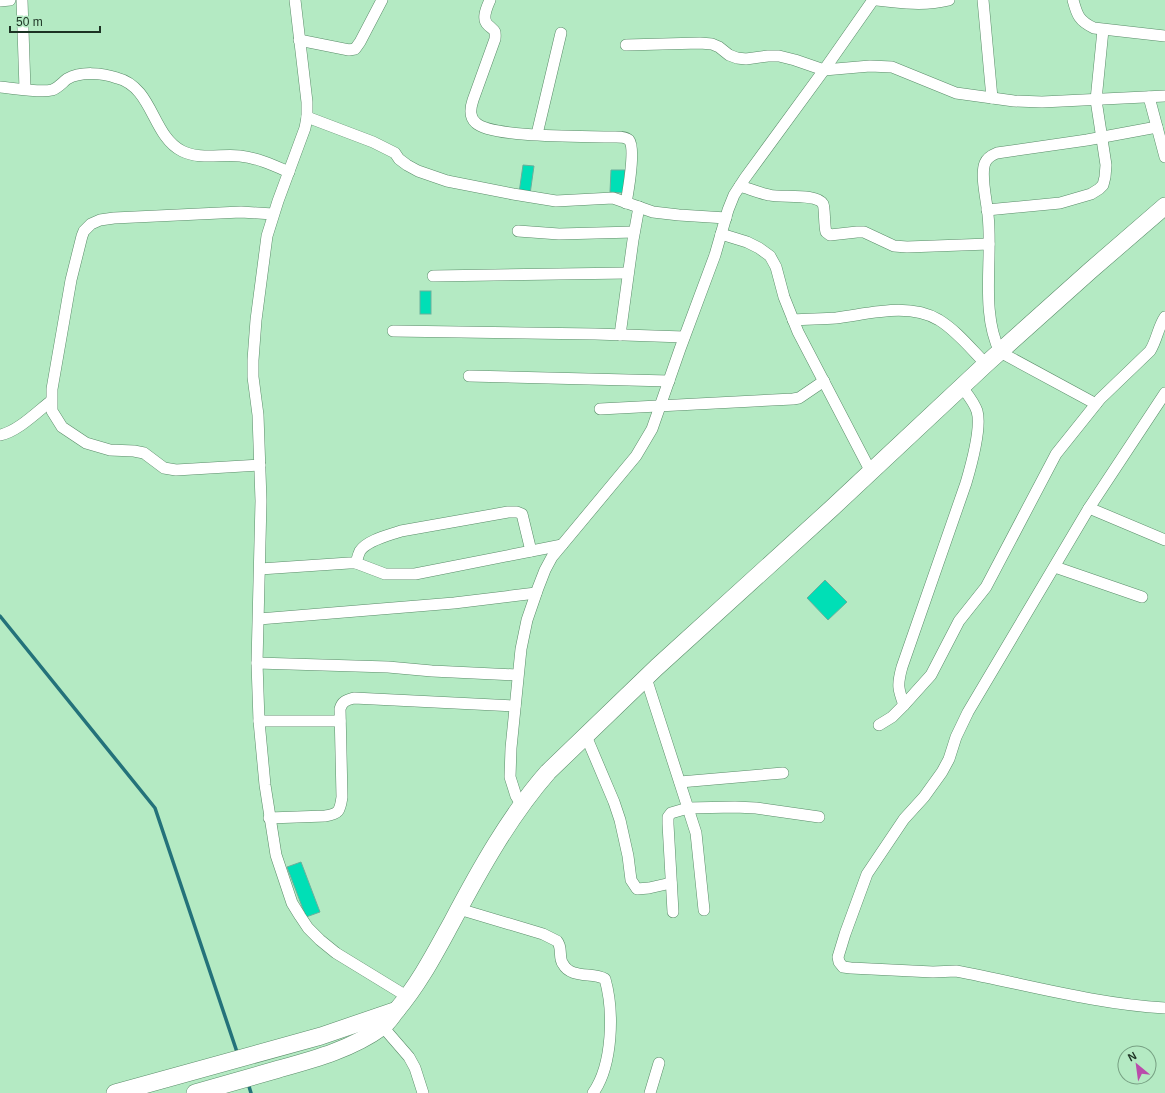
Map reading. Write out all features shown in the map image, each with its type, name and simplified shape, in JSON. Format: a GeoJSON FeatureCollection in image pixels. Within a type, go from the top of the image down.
{"type":"FeatureCollection","features":[{"type":"Feature","properties":{"kind":"main road"},"geometry":{"type":"LineString","coordinates":[[195,1093],[324,1056],[357,1042],[384,1027],[403,1004],[422,976],[458,909],[492,852],[522,806],[540,782],[646,678],[871,472],[986,364],[1165,206]]}},
{"type":"Feature","properties":{"kind":"main road"},"geometry":{"type":"LineString","coordinates":[[119,1092],[322,1036],[403,1004]]}},
{"type":"Feature","properties":{"kind":"street"},"geometry":{"type":"LineString","coordinates":[[0,1],[10,0]]}},
{"type":"Feature","properties":{"kind":"street"},"geometry":{"type":"LineString","coordinates":[[22,0],[25,89]]}},
{"type":"Feature","properties":{"kind":"street"},"geometry":{"type":"LineString","coordinates":[[295,0],[307,102],[307,117],[305,128],[273,214],[267,236],[256,320],[253,360],[253,377],[258,415],[261,501],[257,663],[259,721],[263,770],[269,818],[276,855],[281,875],[292,903],[308,928],[320,940],[403,1004]]}},
{"type":"Feature","properties":{"kind":"street"},"geometry":{"type":"LineString","coordinates":[[299,40],[349,50],[355,49],[382,0]]}},
{"type":"Feature","properties":{"kind":"street"},"geometry":{"type":"LineString","coordinates":[[490,0],[486,11],[485,20],[487,25],[493,28],[496,33],[496,39],[472,100],[471,116],[475,122],[481,127],[510,133],[611,137],[629,140],[632,145],[632,166],[626,203]]}},
{"type":"Feature","properties":{"kind":"street"},"geometry":{"type":"LineString","coordinates":[[522,806],[514,792],[510,777],[517,675],[523,636],[536,593],[545,570],[562,545],[636,456],[652,430],[734,195],[873,0]]}},
{"type":"Feature","properties":{"kind":"street"},"geometry":{"type":"LineString","coordinates":[[877,0],[915,3],[934,3],[949,0]]}},
{"type":"Feature","properties":{"kind":"street"},"geometry":{"type":"LineString","coordinates":[[983,0],[992,98]]}},
{"type":"Feature","properties":{"kind":"street"},"geometry":{"type":"LineString","coordinates":[[1073,0],[1080,18],[1086,24],[1094,28],[1165,36]]}},
{"type":"Feature","properties":{"kind":"street"},"geometry":{"type":"LineString","coordinates":[[987,210],[1060,203],[1091,194],[1100,189],[1103,185],[1106,177],[1106,165],[1096,100],[1103,30]]}},
{"type":"Feature","properties":{"kind":"street"},"geometry":{"type":"LineString","coordinates":[[537,134],[562,33]]}},
{"type":"Feature","properties":{"kind":"street"},"geometry":{"type":"LineString","coordinates":[[626,45],[712,44],[723,49],[729,55],[737,58],[746,59],[779,56],[824,70],[870,66],[892,67],[956,93],[1028,102],[1165,96]]}},
{"type":"Feature","properties":{"kind":"street"},"geometry":{"type":"LineString","coordinates":[[0,87],[43,91],[52,90],[67,80],[83,74],[94,74],[118,78],[137,89],[166,136],[182,151],[192,154],[238,156],[262,160],[289,172]]}},
{"type":"Feature","properties":{"kind":"street"},"geometry":{"type":"LineString","coordinates":[[1149,97],[1165,157]]}},
{"type":"Feature","properties":{"kind":"street"},"geometry":{"type":"LineString","coordinates":[[307,117],[384,147],[395,153],[399,159],[418,172],[447,181],[556,201],[613,198],[653,212],[664,214],[726,218]]}},
{"type":"Feature","properties":{"kind":"street"},"geometry":{"type":"LineString","coordinates":[[1096,404],[1000,352],[995,340],[990,311],[989,244],[984,177],[985,163],[989,157],[997,153],[1157,127]]}},
{"type":"Feature","properties":{"kind":"street"},"geometry":{"type":"LineString","coordinates":[[740,186],[770,195],[802,197],[819,200],[823,204],[825,210],[824,223],[826,232],[830,235],[864,232],[894,246],[907,247],[989,244]]}},
{"type":"Feature","properties":{"kind":"street"},"geometry":{"type":"LineString","coordinates":[[620,335],[634,232],[639,207]]}},
{"type":"Feature","properties":{"kind":"street"},"geometry":{"type":"LineString","coordinates":[[260,465],[176,470],[164,468],[144,453],[134,450],[110,450],[86,443],[62,427],[52,411],[51,401],[72,280],[82,236],[84,231],[91,224],[100,220],[114,218],[241,212],[273,214]]}},
{"type":"Feature","properties":{"kind":"street"},"geometry":{"type":"LineString","coordinates":[[518,231],[559,234],[634,232]]}},
{"type":"Feature","properties":{"kind":"street"},"geometry":{"type":"LineString","coordinates":[[721,234],[747,242],[770,256],[776,267],[784,297],[793,320],[871,472]]}},
{"type":"Feature","properties":{"kind":"street"},"geometry":{"type":"LineString","coordinates":[[433,276],[628,273]]}},
{"type":"Feature","properties":{"kind":"street"},"geometry":{"type":"LineString","coordinates":[[793,320],[836,318],[894,311],[923,314],[938,319],[949,327],[986,364]]}},
{"type":"Feature","properties":{"kind":"street"},"geometry":{"type":"LineString","coordinates":[[879,726],[892,717],[931,675],[959,621],[986,587],[1056,454],[1109,389],[1150,351],[1155,344],[1160,324],[1165,316]]}},
{"type":"Feature","properties":{"kind":"street"},"geometry":{"type":"LineString","coordinates":[[393,331],[684,337]]}},
{"type":"Feature","properties":{"kind":"street"},"geometry":{"type":"LineString","coordinates":[[469,376],[669,381]]}},
{"type":"Feature","properties":{"kind":"street"},"geometry":{"type":"LineString","coordinates":[[600,409],[793,399],[799,398],[824,381]]}},
{"type":"Feature","properties":{"kind":"street"},"geometry":{"type":"LineString","coordinates":[[904,705],[898,690],[898,680],[966,482],[973,455],[978,425],[977,412],[973,402],[962,387]]}},
{"type":"Feature","properties":{"kind":"street"},"geometry":{"type":"LineString","coordinates":[[1165,393],[1089,508],[968,712],[956,737],[949,759],[942,772],[924,797],[904,819],[870,869],[845,934],[838,957],[839,962],[844,967],[933,972],[956,971],[1097,1000],[1144,1007],[1165,1008]]}},
{"type":"Feature","properties":{"kind":"street"},"geometry":{"type":"LineString","coordinates":[[0,435],[13,430],[51,401]]}},
{"type":"Feature","properties":{"kind":"street"},"geometry":{"type":"LineString","coordinates":[[1089,508],[1165,540]]}},
{"type":"Feature","properties":{"kind":"street"},"geometry":{"type":"LineString","coordinates":[[356,564],[361,550],[374,541],[388,535],[401,531],[508,512],[517,512],[522,514],[531,551]]}},
{"type":"Feature","properties":{"kind":"street"},"geometry":{"type":"LineString","coordinates":[[260,569],[356,564],[385,574],[415,574],[562,545]]}},
{"type":"Feature","properties":{"kind":"street"},"geometry":{"type":"LineString","coordinates":[[1055,567],[1142,597]]}},
{"type":"Feature","properties":{"kind":"street"},"geometry":{"type":"LineString","coordinates":[[259,619],[454,603],[536,593]]}},
{"type":"Feature","properties":{"kind":"street"},"geometry":{"type":"LineString","coordinates":[[257,663],[388,667],[432,671],[517,675]]}},
{"type":"Feature","properties":{"kind":"street"},"geometry":{"type":"LineString","coordinates":[[646,678],[696,833],[704,910]]}},
{"type":"Feature","properties":{"kind":"street"},"geometry":{"type":"LineString","coordinates":[[269,818],[325,816],[333,815],[338,812],[341,807],[342,796],[340,709],[342,703],[346,700],[354,698],[515,706]]}},
{"type":"Feature","properties":{"kind":"street"},"geometry":{"type":"LineString","coordinates":[[259,721],[340,721]]}},
{"type":"Feature","properties":{"kind":"street"},"geometry":{"type":"LineString","coordinates":[[586,736],[620,820],[633,885],[637,889],[642,889],[671,883]]}},
{"type":"Feature","properties":{"kind":"street"},"geometry":{"type":"LineString","coordinates":[[680,782],[783,773]]}},
{"type":"Feature","properties":{"kind":"street"},"geometry":{"type":"LineString","coordinates":[[673,912],[668,817],[671,813],[688,808],[745,807],[819,817]]}},
{"type":"Feature","properties":{"kind":"street"},"geometry":{"type":"LineString","coordinates":[[458,909],[543,934],[554,939],[560,944],[562,963],[567,970],[590,976],[600,976],[605,980],[609,995],[611,1026],[610,1041],[608,1054],[594,1093]]}},
{"type":"Feature","properties":{"kind":"street"},"geometry":{"type":"LineString","coordinates":[[384,1027],[409,1057],[415,1068],[423,1093]]}},
{"type":"Feature","properties":{"kind":"street"},"geometry":{"type":"LineString","coordinates":[[650,1093],[659,1063]]}},
{"type":"Feature","properties":{"kind":"building"},"geometry":{"type":"Polygon","coordinates":[[[523,165],[534,166],[530,194],[519,193],[523,165]]]}},
{"type":"Feature","properties":{"kind":"building"},"geometry":{"type":"Polygon","coordinates":[[[611,170],[625,170],[624,193],[610,192],[611,170]]]}},
{"type":"Feature","properties":{"kind":"building"},"geometry":{"type":"Polygon","coordinates":[[[420,291],[431,291],[431,314],[420,314],[420,291]]]}},
{"type":"Feature","properties":{"kind":"building"},"geometry":{"type":"Polygon","coordinates":[[[825,580],[847,602],[828,620],[807,598],[825,580]]]}},
{"type":"Feature","properties":{"kind":"building"},"geometry":{"type":"Polygon","coordinates":[[[301,862],[320,912],[306,917],[287,867],[301,862]]]}},
{"type":"Feature","properties":{"kind":"waterway"},"geometry":{"type":"LineString","coordinates":[[0,616],[155,808],[238,1055]]}},
{"type":"Feature","properties":{"kind":"waterway"},"geometry":{"type":"LineString","coordinates":[[248,1083],[251,1093]]}}]}
